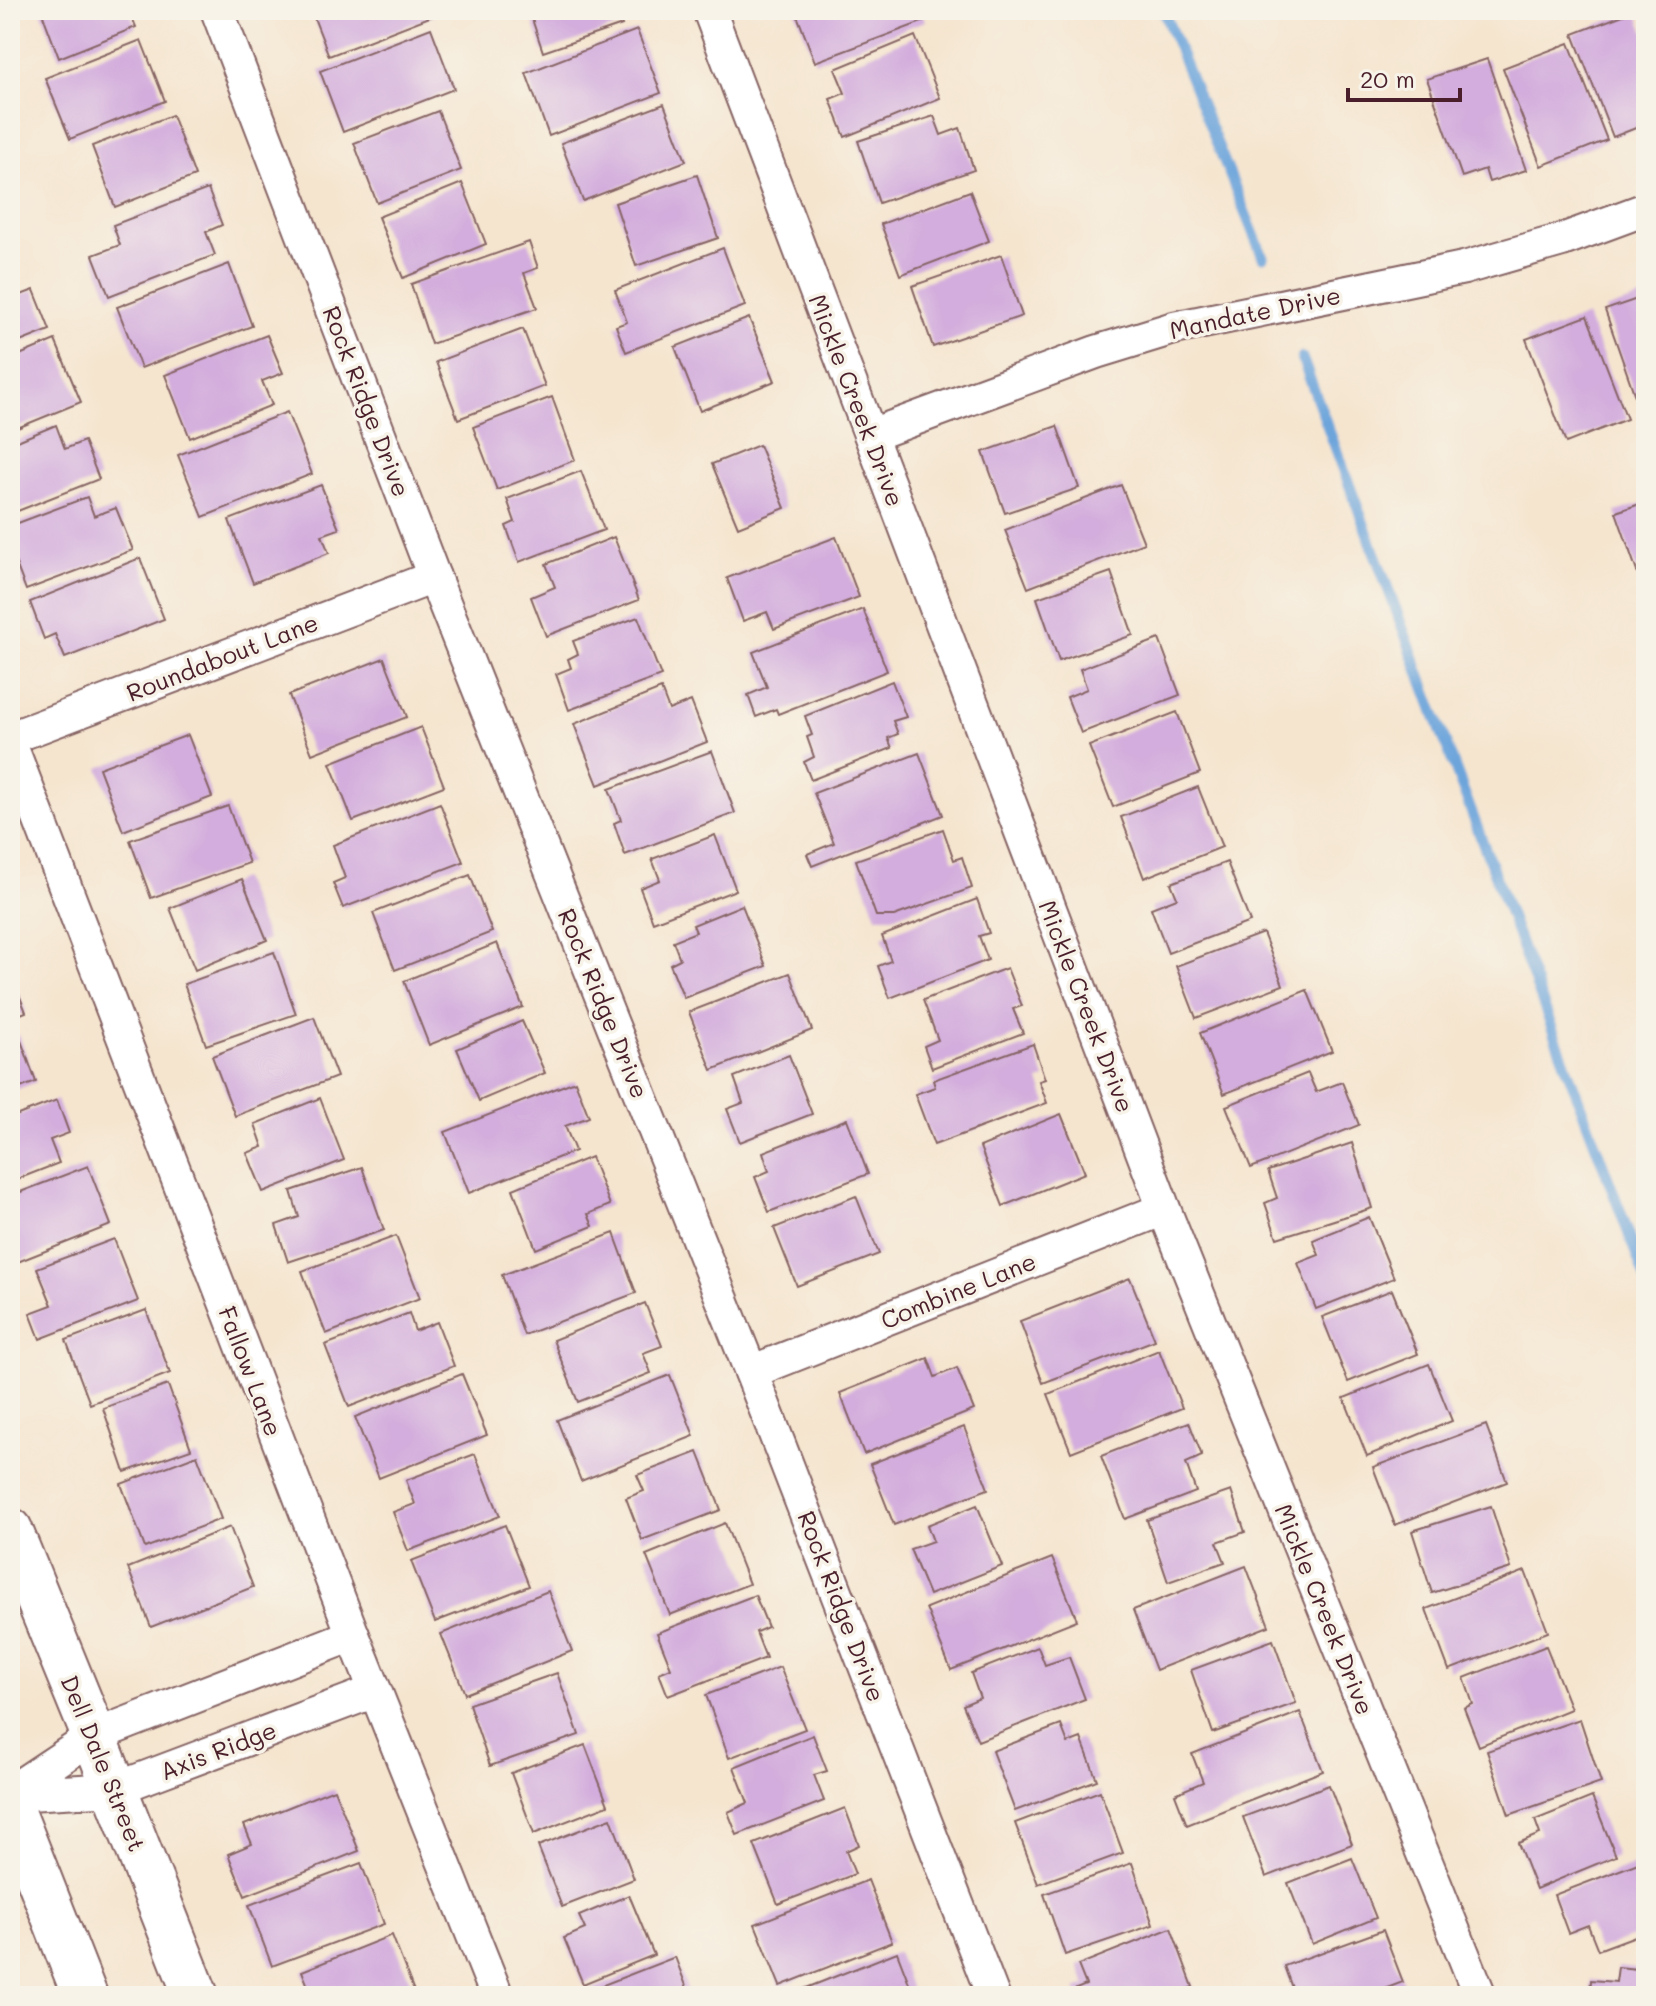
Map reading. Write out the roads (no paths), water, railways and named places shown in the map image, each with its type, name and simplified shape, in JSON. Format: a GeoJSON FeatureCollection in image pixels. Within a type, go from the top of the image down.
{"type":"FeatureCollection","features":[{"type":"Feature","properties":{"kind":"main road","name":"Dell Dale Street"},"geometry":{"type":"LineString","coordinates":[[10,1530],[196,1996]]}},
{"type":"Feature","properties":{"kind":"main road"},"geometry":{"type":"LineString","coordinates":[[10,1805],[85,1996]]}},
{"type":"Feature","properties":{"kind":"street","name":"Rock Ridge Drive"},"geometry":{"type":"LineString","coordinates":[[217,10],[434,577],[751,1372],[993,1996]]}},
{"type":"Feature","properties":{"kind":"street","name":"Mickle Creek Drive"},"geometry":{"type":"LineString","coordinates":[[709,10],[1164,1209],[1480,1996]]}},
{"type":"Feature","properties":{"kind":"street","name":"Mandate Drive"},"geometry":{"type":"LineString","coordinates":[[871,435],[1096,352],[1174,328],[1464,268],[1562,240],[1646,209]]}},
{"type":"Feature","properties":{"kind":"street","name":"Roundabout Lane"},"geometry":{"type":"LineString","coordinates":[[10,741],[434,577]]}},
{"type":"Feature","properties":{"kind":"street","name":"Fallow Lane"},"geometry":{"type":"LineString","coordinates":[[10,741],[353,1635],[497,1996]]}},
{"type":"Feature","properties":{"kind":"street","name":"Combine Lane"},"geometry":{"type":"LineString","coordinates":[[751,1372],[1164,1209]]}},
{"type":"Feature","properties":{"kind":"street","name":"Axis Ridge"},"geometry":{"type":"LineString","coordinates":[[10,1793],[94,1736],[353,1635]]}},
{"type":"Feature","properties":{"kind":"street","name":"Axis Ridge"},"geometry":{"type":"LineString","coordinates":[[10,1793],[115,1789],[375,1691]]}},
{"type":"Feature","properties":{"kind":"waterway"},"geometry":{"type":"LineString","coordinates":[[1163,10],[1263,257]]}},
{"type":"Feature","properties":{"kind":"waterway"},"geometry":{"type":"LineString","coordinates":[[1302,358],[1646,1280]]}}]}
